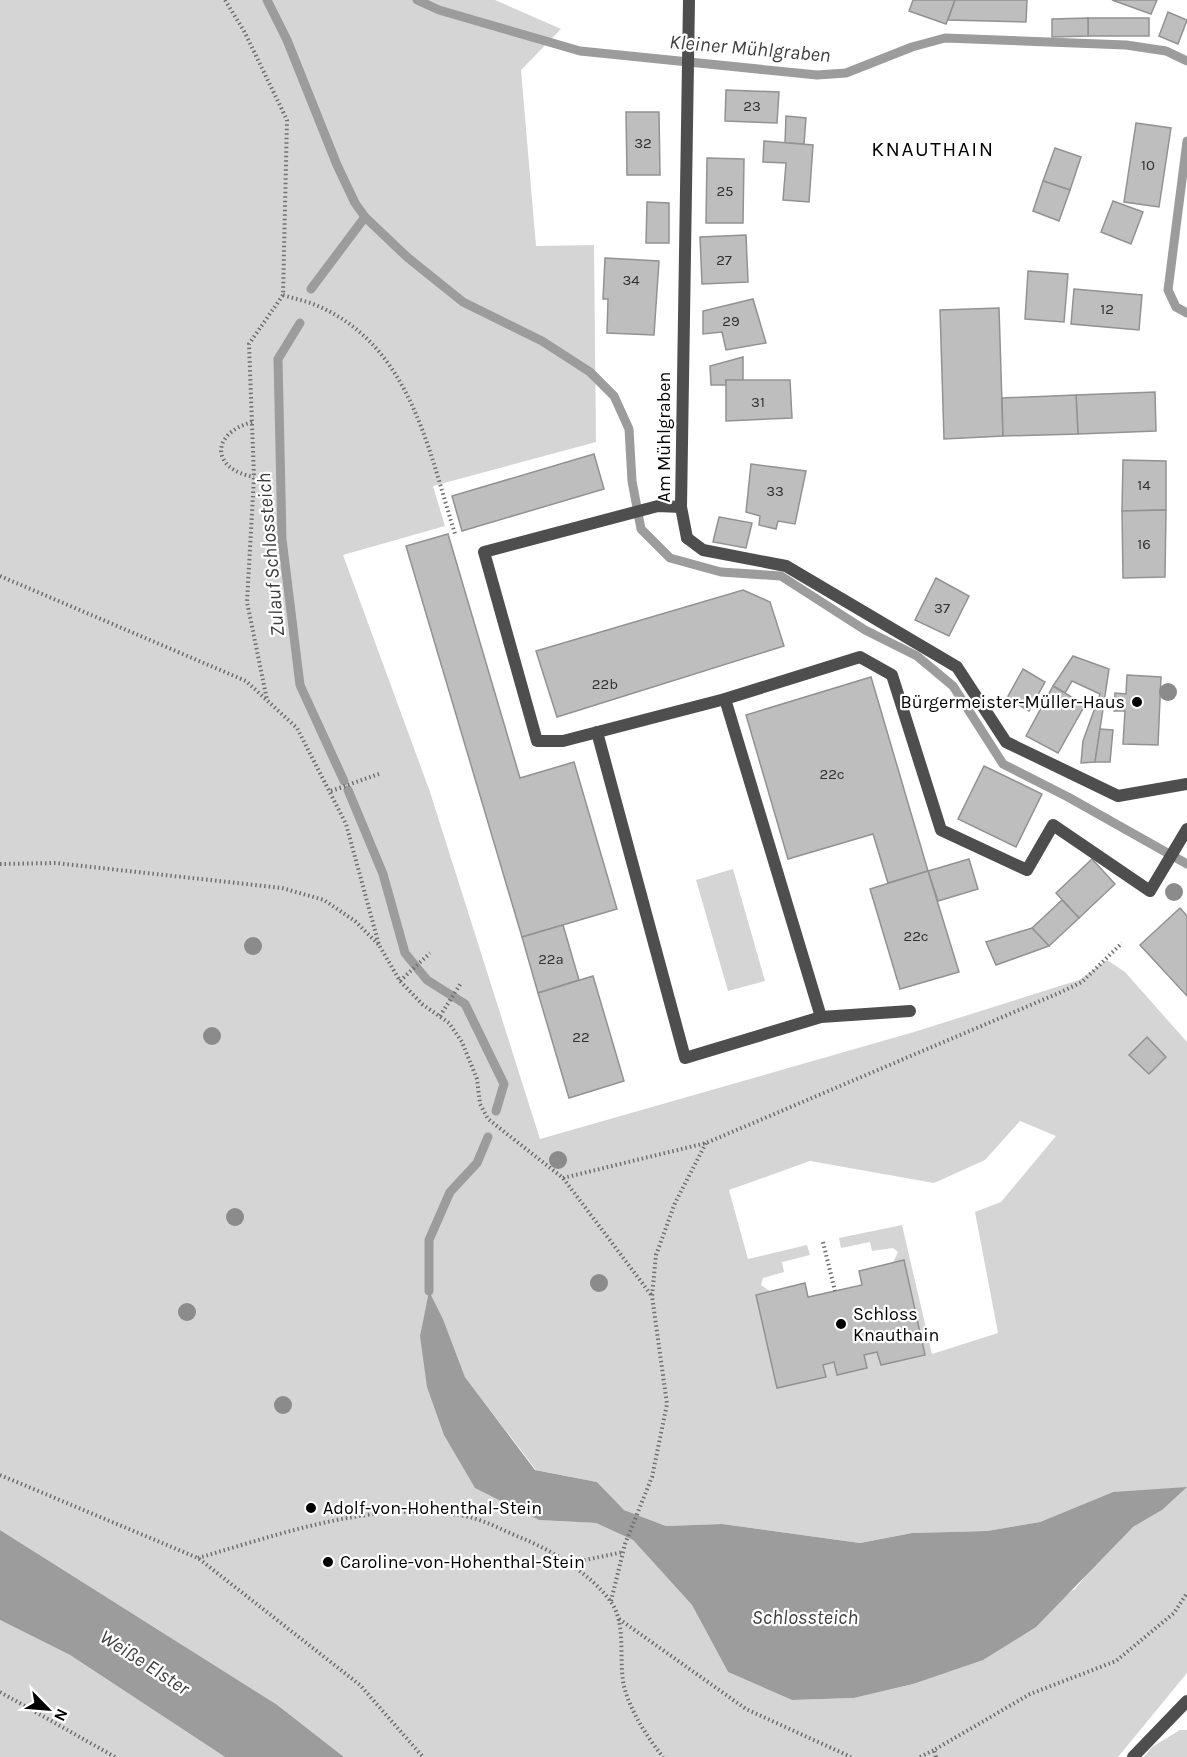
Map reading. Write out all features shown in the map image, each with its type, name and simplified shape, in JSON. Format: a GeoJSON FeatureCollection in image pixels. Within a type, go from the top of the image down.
{"type":"FeatureCollection","features":[{"type":"Feature","properties":{"kind":"street","name":"Am Mühlgraben"},"geometry":{"type":"LineString","coordinates":[[689,0],[681,507],[687,538],[702,550],[786,566],[957,667],[1006,742],[1118,796],[1187,784]]}},
{"type":"Feature","properties":{"kind":"street"},"geometry":{"type":"LineString","coordinates":[[681,507],[658,506],[484,552],[537,741],[564,741],[725,699],[860,657],[892,675],[941,830],[1027,870],[1053,825],[1150,891],[1187,829]]}},
{"type":"Feature","properties":{"kind":"street"},"geometry":{"type":"LineString","coordinates":[[725,699],[821,1017]]}},
{"type":"Feature","properties":{"kind":"street"},"geometry":{"type":"LineString","coordinates":[[597,732],[685,1058],[821,1017],[910,1011]]}},
{"type":"Feature","properties":{"kind":"street"},"geometry":{"type":"LineString","coordinates":[[1132,1757],[1187,1701]]}},
{"type":"Feature","properties":{"kind":"path"},"geometry":{"type":"LineString","coordinates":[[225,0],[244,32],[287,120],[283,295],[249,344],[254,477],[247,602],[267,700]]}},
{"type":"Feature","properties":{"kind":"path"},"geometry":{"type":"LineString","coordinates":[[283,295],[319,306],[363,334],[394,368],[418,416],[455,534]]}},
{"type":"Feature","properties":{"kind":"path"},"geometry":{"type":"LineString","coordinates":[[252,422],[236,426],[223,437],[220,451],[226,465],[234,472],[254,477]]}},
{"type":"Feature","properties":{"kind":"path"},"geometry":{"type":"LineString","coordinates":[[0,576],[246,681],[297,728],[346,824],[379,945]]}},
{"type":"Feature","properties":{"kind":"path"},"geometry":{"type":"LineString","coordinates":[[330,791],[380,774]]}},
{"type":"Feature","properties":{"kind":"path"},"geometry":{"type":"LineString","coordinates":[[0,864],[56,863],[282,888],[324,900],[355,921],[379,945],[401,981],[449,1023],[462,1042],[477,1078],[480,1104],[488,1119],[563,1178],[652,1296]]}},
{"type":"Feature","properties":{"kind":"path"},"geometry":{"type":"LineString","coordinates":[[563,1178],[706,1143],[1082,982],[1122,943]]}},
{"type":"Feature","properties":{"kind":"path"},"geometry":{"type":"LineString","coordinates":[[401,981],[430,953]]}},
{"type":"Feature","properties":{"kind":"path"},"geometry":{"type":"LineString","coordinates":[[441,1015],[461,983]]}},
{"type":"Feature","properties":{"kind":"path"},"geometry":{"type":"LineString","coordinates":[[611,1602],[622,1552],[652,1477],[667,1404],[652,1296],[656,1255],[675,1203],[706,1143]]}},
{"type":"Feature","properties":{"kind":"path"},"geometry":{"type":"LineString","coordinates":[[824,1242],[835,1291]]}},
{"type":"Feature","properties":{"kind":"path"},"geometry":{"type":"LineString","coordinates":[[0,1474],[198,1558],[360,1685],[423,1757]]}},
{"type":"Feature","properties":{"kind":"path"},"geometry":{"type":"LineString","coordinates":[[198,1558],[324,1523],[405,1511],[470,1517],[536,1544],[571,1563],[611,1602],[618,1619],[625,1690],[647,1737],[663,1757]]}},
{"type":"Feature","properties":{"kind":"path"},"geometry":{"type":"LineString","coordinates":[[571,1563],[622,1552]]}},
{"type":"Feature","properties":{"kind":"path"},"geometry":{"type":"LineString","coordinates":[[920,1757],[1030,1694],[1116,1661],[1174,1613],[1187,1593]]}},
{"type":"Feature","properties":{"kind":"path"},"geometry":{"type":"LineString","coordinates":[[618,1619],[746,1709],[851,1757]]}},
{"type":"Feature","properties":{"kind":"path"},"geometry":{"type":"LineString","coordinates":[[0,1692],[115,1757]]}},
{"type":"Feature","properties":{"kind":"path"},"geometry":{"type":"LineString","coordinates":[[934,1750],[936,1757]]}},
{"type":"Feature","properties":{"kind":"shaded area"},"geometry":{"type":"Polygon","coordinates":[[[0,0],[495,0],[561,29],[521,70],[536,246],[594,245],[596,442],[433,486],[445,526],[343,555],[430,792],[540,1139],[914,1032],[1079,980],[1107,960],[1125,972],[1187,1042],[1187,1673],[1118,1757],[344,1757],[276,1704],[0,1530],[0,0]],[[1020,1121],[985,1160],[934,1183],[810,1161],[729,1190],[748,1259],[807,1245],[810,1255],[782,1262],[784,1272],[763,1278],[761,1285],[770,1291],[756,1295],[778,1388],[826,1377],[824,1365],[834,1362],[837,1375],[867,1368],[864,1355],[877,1352],[881,1365],[925,1354],[904,1261],[893,1263],[898,1252],[893,1248],[872,1251],[870,1242],[841,1248],[839,1238],[902,1225],[932,1354],[998,1333],[975,1212],[1001,1202],[1056,1136],[1020,1121]],[[429,1292],[420,1337],[539,1520],[596,1523],[633,1540],[692,1605],[728,1672],[792,1700],[854,1698],[913,1684],[1075,1589],[1105,1552],[1133,1527],[1162,1510],[1113,1492],[1040,1522],[987,1531],[912,1533],[860,1543],[722,1524],[666,1526],[624,1510],[597,1482],[536,1470],[465,1377],[443,1319],[429,1292]]]}},
{"type":"Feature","properties":{"kind":"shaded area"},"geometry":{"type":"Polygon","coordinates":[[[733,869],[765,981],[728,991],[696,880],[733,869]]]}},
{"type":"Feature","properties":{"kind":"shaded area"},"geometry":{"type":"Polygon","coordinates":[[[0,1620],[70,1655],[225,1757],[0,1757],[0,1620]]]}},
{"type":"Feature","properties":{"kind":"shaded area"},"geometry":{"type":"Polygon","coordinates":[[[1180,1730],[1187,1730],[1187,1757],[1144,1757],[1152,1747],[1180,1730]]]}},
{"type":"Feature","properties":{"kind":"water","name":"Schlossteich"},"geometry":{"type":"Polygon","coordinates":[[[429,1291],[443,1319],[465,1377],[535,1470],[597,1482],[624,1510],[666,1526],[722,1524],[860,1543],[912,1533],[987,1531],[1040,1522],[1113,1492],[1187,1487],[1162,1510],[1133,1527],[1036,1627],[983,1660],[913,1684],[854,1698],[792,1700],[728,1672],[692,1605],[633,1540],[596,1523],[539,1520],[475,1488],[444,1435],[427,1387],[420,1336],[429,1291]]]}},
{"type":"Feature","properties":{"kind":"water","name":"Weiße Elster"},"geometry":{"type":"Polygon","coordinates":[[[0,1530],[276,1704],[344,1757],[225,1757],[70,1655],[0,1620],[0,1530]]]}},
{"type":"Feature","properties":{"kind":"building"},"geometry":{"type":"Polygon","coordinates":[[[913,0],[955,0],[946,24],[909,11],[913,0]]]}},
{"type":"Feature","properties":{"kind":"building"},"geometry":{"type":"Polygon","coordinates":[[[955,0],[1027,0],[1026,22],[948,20],[955,0]]]}},
{"type":"Feature","properties":{"kind":"building"},"geometry":{"type":"Polygon","coordinates":[[[1112,0],[1157,0],[1151,14],[1112,0]]]}},
{"type":"Feature","properties":{"kind":"building"},"geometry":{"type":"Polygon","coordinates":[[[1168,12],[1187,20],[1178,44],[1159,36],[1168,12]]]}},
{"type":"Feature","properties":{"kind":"building"},"geometry":{"type":"Polygon","coordinates":[[[1088,18],[1149,18],[1149,36],[1088,36],[1088,18]]]}},
{"type":"Feature","properties":{"kind":"building"},"geometry":{"type":"Polygon","coordinates":[[[1088,18],[1088,36],[1052,37],[1052,19],[1088,18]]]}},
{"type":"Feature","properties":{"kind":"building"},"geometry":{"type":"Polygon","coordinates":[[[726,90],[779,92],[777,123],[725,121],[726,90]]]}},
{"type":"Feature","properties":{"kind":"building"},"geometry":{"type":"Polygon","coordinates":[[[626,112],[659,112],[660,175],[627,175],[626,112]]]}},
{"type":"Feature","properties":{"kind":"building"},"geometry":{"type":"Polygon","coordinates":[[[786,116],[806,118],[804,144],[785,143],[786,116]]]}},
{"type":"Feature","properties":{"kind":"building"},"geometry":{"type":"Polygon","coordinates":[[[1136,123],[1171,128],[1159,207],[1124,202],[1136,123]]]}},
{"type":"Feature","properties":{"kind":"building"},"geometry":{"type":"Polygon","coordinates":[[[764,141],[813,145],[809,202],[783,200],[786,163],[763,162],[764,141]]]}},
{"type":"Feature","properties":{"kind":"building"},"geometry":{"type":"Polygon","coordinates":[[[1055,148],[1081,157],[1070,190],[1043,181],[1055,148]]]}},
{"type":"Feature","properties":{"kind":"building"},"geometry":{"type":"Polygon","coordinates":[[[707,158],[744,159],[743,223],[706,223],[707,158]]]}},
{"type":"Feature","properties":{"kind":"building"},"geometry":{"type":"Polygon","coordinates":[[[1043,181],[1070,190],[1059,221],[1033,211],[1043,181]]]}},
{"type":"Feature","properties":{"kind":"building"},"geometry":{"type":"Polygon","coordinates":[[[1113,201],[1143,212],[1131,244],[1101,232],[1113,201]]]}},
{"type":"Feature","properties":{"kind":"building"},"geometry":{"type":"Polygon","coordinates":[[[647,202],[669,203],[669,243],[646,243],[647,202]]]}},
{"type":"Feature","properties":{"kind":"building"},"geometry":{"type":"Polygon","coordinates":[[[746,235],[748,282],[702,284],[700,237],[746,235]]]}},
{"type":"Feature","properties":{"kind":"building"},"geometry":{"type":"Polygon","coordinates":[[[605,258],[659,261],[654,335],[607,333],[608,299],[603,299],[605,258]]]}},
{"type":"Feature","properties":{"kind":"building"},"geometry":{"type":"Polygon","coordinates":[[[1028,271],[1068,274],[1064,322],[1025,319],[1028,271]]]}},
{"type":"Feature","properties":{"kind":"building"},"geometry":{"type":"Polygon","coordinates":[[[1074,289],[1142,295],[1139,330],[1071,324],[1074,289]]]}},
{"type":"Feature","properties":{"kind":"building"},"geometry":{"type":"Polygon","coordinates":[[[753,299],[766,343],[726,350],[722,332],[703,334],[703,311],[753,299]]]}},
{"type":"Feature","properties":{"kind":"building"},"geometry":{"type":"Polygon","coordinates":[[[999,308],[1003,436],[944,439],[940,310],[999,308]]]}},
{"type":"Feature","properties":{"kind":"building"},"geometry":{"type":"Polygon","coordinates":[[[743,357],[743,381],[726,380],[726,385],[711,385],[710,366],[743,357]]]}},
{"type":"Feature","properties":{"kind":"building"},"geometry":{"type":"Polygon","coordinates":[[[726,380],[790,380],[792,418],[726,421],[726,380]]]}},
{"type":"Feature","properties":{"kind":"building"},"geometry":{"type":"Polygon","coordinates":[[[1155,392],[1156,431],[1078,434],[1076,395],[1155,392]]]}},
{"type":"Feature","properties":{"kind":"building"},"geometry":{"type":"Polygon","coordinates":[[[1076,395],[1078,434],[1003,436],[1002,398],[1076,395]]]}},
{"type":"Feature","properties":{"kind":"building"},"geometry":{"type":"Polygon","coordinates":[[[594,454],[604,489],[462,531],[452,496],[594,454]]]}},
{"type":"Feature","properties":{"kind":"building"},"geometry":{"type":"Polygon","coordinates":[[[1123,460],[1166,461],[1166,510],[1122,511],[1123,460]]]}},
{"type":"Feature","properties":{"kind":"building"},"geometry":{"type":"Polygon","coordinates":[[[751,464],[806,471],[795,524],[778,521],[776,529],[759,525],[760,516],[746,512],[751,464]]]}},
{"type":"Feature","properties":{"kind":"building"},"geometry":{"type":"Polygon","coordinates":[[[1166,510],[1165,577],[1123,578],[1122,511],[1166,510]]]}},
{"type":"Feature","properties":{"kind":"building"},"geometry":{"type":"Polygon","coordinates":[[[719,517],[752,523],[746,548],[713,542],[719,517]]]}},
{"type":"Feature","properties":{"kind":"building"},"geometry":{"type":"Polygon","coordinates":[[[448,534],[520,778],[574,762],[617,909],[522,937],[406,546],[448,534]]]}},
{"type":"Feature","properties":{"kind":"building"},"geometry":{"type":"Polygon","coordinates":[[[936,578],[969,596],[949,636],[915,620],[936,578]]]}},
{"type":"Feature","properties":{"kind":"building"},"geometry":{"type":"Polygon","coordinates":[[[743,590],[770,602],[784,646],[557,717],[536,651],[743,590]]]}},
{"type":"Feature","properties":{"kind":"building"},"geometry":{"type":"Polygon","coordinates":[[[1073,656],[1109,669],[1095,762],[1081,763],[1083,741],[1100,694],[1072,681],[1065,693],[1053,686],[1073,656]]]}},
{"type":"Feature","properties":{"kind":"building"},"geometry":{"type":"Polygon","coordinates":[[[1023,669],[1045,682],[1029,711],[1007,698],[1023,669]]]}},
{"type":"Feature","properties":{"kind":"building","name":"Bürgermeister-Müller-Haus"},"geometry":{"type":"Polygon","coordinates":[[[1127,675],[1161,677],[1158,745],[1123,744],[1125,711],[1114,711],[1115,693],[1126,694],[1127,675]]]}},
{"type":"Feature","properties":{"kind":"building"},"geometry":{"type":"Polygon","coordinates":[[[871,677],[928,871],[888,883],[873,834],[788,859],[746,715],[871,677]]]}},
{"type":"Feature","properties":{"kind":"building"},"geometry":{"type":"Polygon","coordinates":[[[1053,686],[1085,705],[1058,753],[1026,736],[1053,686]]]}},
{"type":"Feature","properties":{"kind":"building"},"geometry":{"type":"Polygon","coordinates":[[[1100,729],[1113,730],[1110,762],[1095,762],[1100,729]]]}},
{"type":"Feature","properties":{"kind":"building"},"geometry":{"type":"Polygon","coordinates":[[[984,766],[1042,794],[1016,847],[958,819],[984,766]]]}},
{"type":"Feature","properties":{"kind":"building"},"geometry":{"type":"Polygon","coordinates":[[[969,859],[978,889],[938,901],[928,871],[969,859]]]}},
{"type":"Feature","properties":{"kind":"building"},"geometry":{"type":"Polygon","coordinates":[[[1092,859],[1115,884],[1079,918],[1056,893],[1092,859]]]}},
{"type":"Feature","properties":{"kind":"building"},"geometry":{"type":"Polygon","coordinates":[[[928,871],[959,972],[900,989],[870,889],[928,871]]]}},
{"type":"Feature","properties":{"kind":"building"},"geometry":{"type":"Polygon","coordinates":[[[1062,900],[1079,918],[1049,946],[1032,928],[1062,900]]]}},
{"type":"Feature","properties":{"kind":"building"},"geometry":{"type":"Polygon","coordinates":[[[1180,908],[1187,916],[1187,996],[1140,945],[1180,908]]]}},
{"type":"Feature","properties":{"kind":"building"},"geometry":{"type":"Polygon","coordinates":[[[563,925],[579,980],[538,993],[522,937],[563,925]]]}},
{"type":"Feature","properties":{"kind":"building"},"geometry":{"type":"Polygon","coordinates":[[[1032,928],[1049,946],[996,965],[986,942],[1032,928]]]}},
{"type":"Feature","properties":{"kind":"building"},"geometry":{"type":"Polygon","coordinates":[[[593,976],[624,1081],[569,1098],[538,993],[593,976]]]}},
{"type":"Feature","properties":{"kind":"building"},"geometry":{"type":"Polygon","coordinates":[[[1147,1037],[1166,1057],[1149,1074],[1129,1055],[1147,1037]]]}},
{"type":"Feature","properties":{"kind":"building","name":"Schloss Knauthain"},"geometry":{"type":"Polygon","coordinates":[[[904,1260],[925,1355],[881,1365],[877,1352],[864,1355],[867,1368],[837,1375],[834,1362],[823,1365],[826,1377],[777,1388],[756,1295],[805,1283],[808,1297],[862,1285],[859,1271],[904,1260]]]}},
{"type":"Feature","properties":{"kind":"waterway"},"geometry":{"type":"LineString","coordinates":[[267,0],[287,40],[337,165],[355,203],[365,217],[407,257],[463,302],[542,341],[590,372],[614,396],[629,429],[632,481],[641,529],[670,558],[721,572],[781,576],[865,630],[917,656],[953,686],[1003,764],[1068,797],[1187,864]]}},
{"type":"Feature","properties":{"kind":"waterway","name":"Kleiner Mühlgraben"},"geometry":{"type":"LineString","coordinates":[[417,0],[439,10],[580,51],[817,75],[846,73],[912,47],[945,38],[1126,45],[1166,51],[1187,61]]}},
{"type":"Feature","properties":{"kind":"waterway","name":"Kleiner Mühlgraben"},"geometry":{"type":"LineString","coordinates":[[1187,141],[1168,290],[1176,307],[1187,313]]}},
{"type":"Feature","properties":{"kind":"waterway","name":"Zulauf Schlossteich"},"geometry":{"type":"LineString","coordinates":[[311,289],[365,217]]}},
{"type":"Feature","properties":{"kind":"waterway","name":"Zulauf Schlossteich"},"geometry":{"type":"LineString","coordinates":[[300,323],[278,359],[282,539],[300,685],[344,781]]}},
{"type":"Feature","properties":{"kind":"waterway","name":"Zulauf Schlossteich"},"geometry":{"type":"LineString","coordinates":[[348,790],[383,874],[405,953],[427,980],[465,1004],[504,1084],[496,1111]]}},
{"type":"Feature","properties":{"kind":"waterway","name":"Zulauf Schlossteich"},"geometry":{"type":"LineString","coordinates":[[429,1291],[429,1240],[450,1192],[477,1163],[488,1137]]}},
{"type":"Feature","properties":{"kind":"place","name":"Bürgermeister-Müller-Haus"},"geometry":{"type":"Point","coordinates":[1137,702]}},
{"type":"Feature","properties":{"kind":"place","name":"Schloss Knauthain"},"geometry":{"type":"Point","coordinates":[841,1324]}},
{"type":"Feature","properties":{"kind":"place","name":"Adolf-von-Hohenthal-Stein"},"geometry":{"type":"Point","coordinates":[311,1508]}},
{"type":"Feature","properties":{"kind":"place","name":"Caroline-von-Hohenthal-Stein"},"geometry":{"type":"Point","coordinates":[328,1562]}},
{"type":"Feature","properties":{"kind":"district","name":"KNAUTHAIN"},"geometry":{"type":"Point","coordinates":[933,149]}}]}
